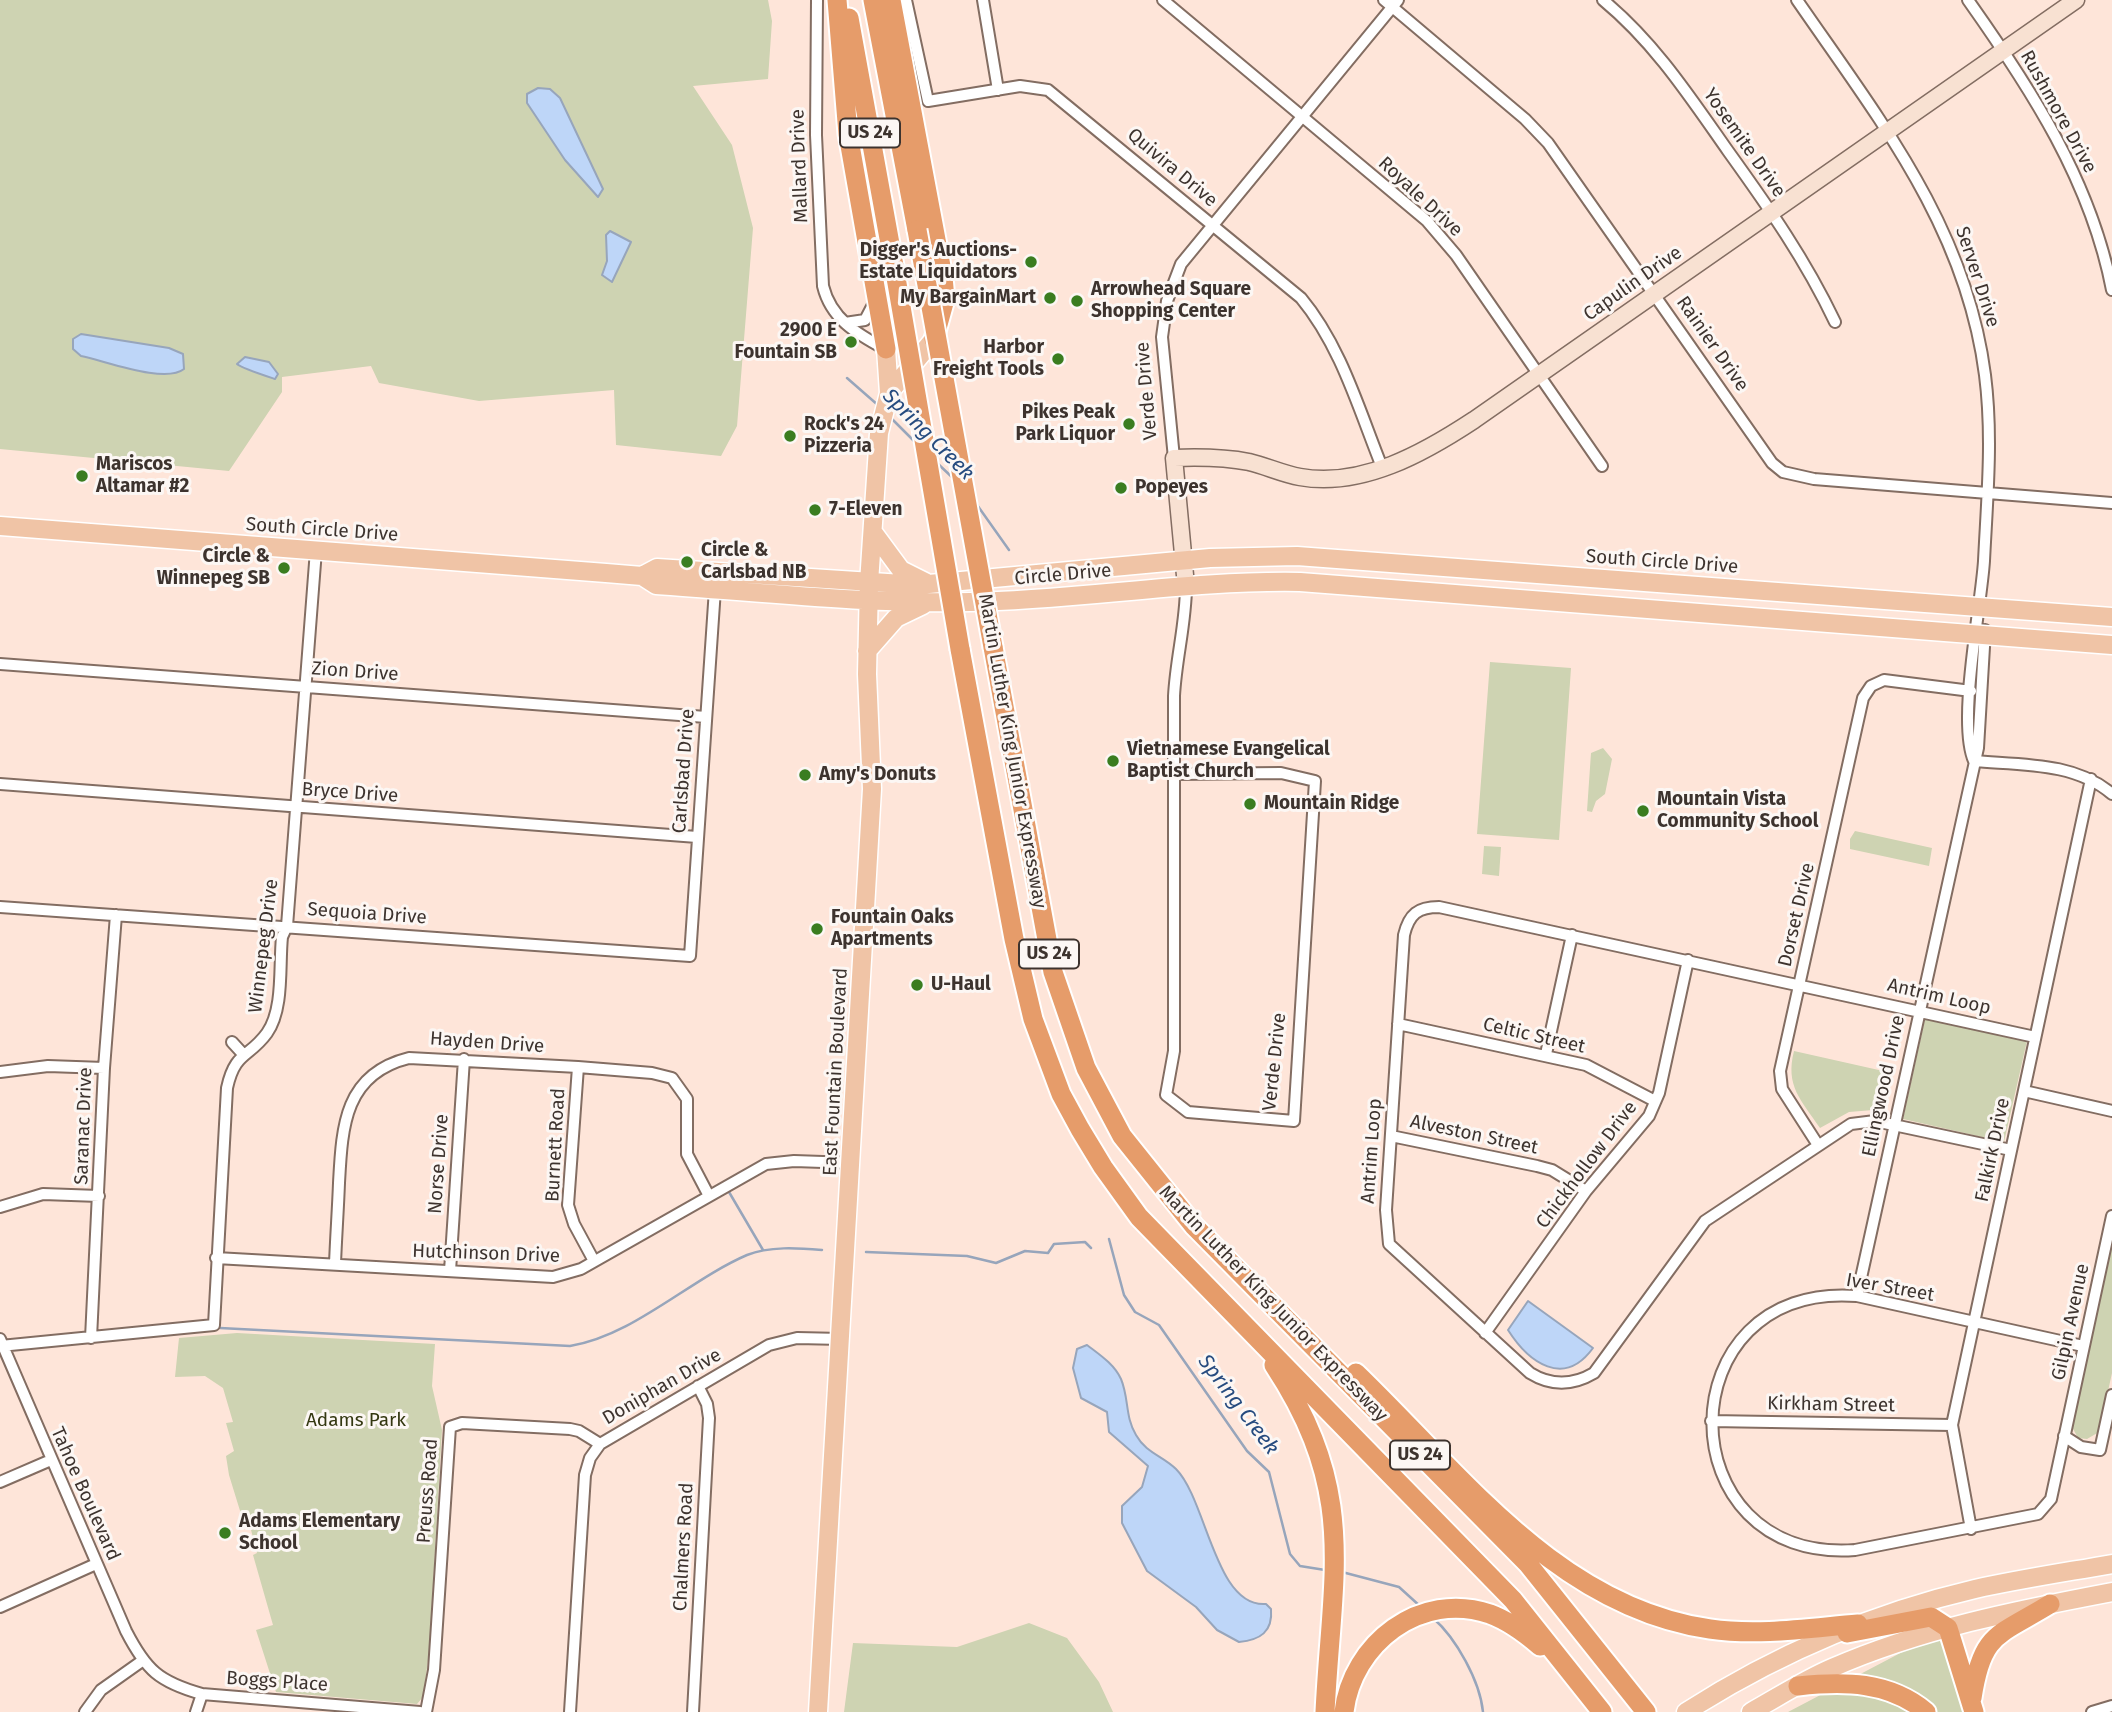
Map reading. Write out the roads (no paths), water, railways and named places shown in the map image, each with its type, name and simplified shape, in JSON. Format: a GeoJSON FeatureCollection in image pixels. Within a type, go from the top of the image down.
{"type":"FeatureCollection","features":[{"type":"Feature","properties":{"kind":"highway"},"geometry":{"type":"LineString","coordinates":[[837,0],[848,134],[875,300],[895,347]]}},
{"type":"Feature","properties":{"kind":"highway","name":"Martin Luther King Junior Expressway"},"geometry":{"type":"LineString","coordinates":[[846,0],[960,649],[1019,965],[1033,1018],[1061,1094],[1089,1146],[1139,1217],[1449,1531],[1513,1600],[1602,1712]]}},
{"type":"Feature","properties":{"kind":"highway","name":"Martin Luther King Junior Expressway"},"geometry":{"type":"LineString","coordinates":[[873,0],[1045,935],[1063,1009],[1086,1068],[1110,1116],[1157,1184],[1284,1321],[1496,1529],[1562,1605],[1646,1712]]}},
{"type":"Feature","properties":{"kind":"highway"},"geometry":{"type":"LineString","coordinates":[[891,0],[943,277],[945,299],[934,339]]}},
{"type":"Feature","properties":{"kind":"highway"},"geometry":{"type":"LineString","coordinates":[[1194,1226],[1244,1266],[1507,1524],[1564,1571],[1589,1587],[1626,1604],[1710,1629],[1764,1631],[1858,1624]]}},
{"type":"Feature","properties":{"kind":"highway"},"geometry":{"type":"LineString","coordinates":[[1254,1335],[1290,1390],[1314,1437],[1332,1504],[1337,1563],[1325,1712]]}},
{"type":"Feature","properties":{"kind":"highway"},"geometry":{"type":"LineString","coordinates":[[1973,1707],[1980,1658],[1992,1639],[2050,1604]]}},
{"type":"Feature","properties":{"kind":"highway"},"geometry":{"type":"LineString","coordinates":[[1344,1712],[1349,1686],[1365,1655],[1397,1625],[1433,1611],[1471,1610],[1498,1618],[1528,1636],[1575,1676]]}},
{"type":"Feature","properties":{"kind":"highway"},"geometry":{"type":"LineString","coordinates":[[1828,1637],[1931,1617],[1948,1628],[1973,1707]]}},
{"type":"Feature","properties":{"kind":"highway"},"geometry":{"type":"LineString","coordinates":[[1798,1686],[1829,1683],[1879,1687],[1908,1699],[1926,1712]]}},
{"type":"Feature","properties":{"kind":"main road","name":"East Fountain Boulevard"},"geometry":{"type":"LineString","coordinates":[[892,389],[934,339]]}},
{"type":"Feature","properties":{"kind":"main road","name":"East Fountain Boulevard"},"geometry":{"type":"LineString","coordinates":[[818,1712],[842,1339],[872,789],[867,651],[869,592],[879,433],[892,389],[895,347]]}},
{"type":"Feature","properties":{"kind":"main road","name":"South Circle Drive"},"geometry":{"type":"LineString","coordinates":[[0,527],[642,576],[656,585],[869,592]]}},
{"type":"Feature","properties":{"kind":"main road"},"geometry":{"type":"LineString","coordinates":[[867,651],[896,618],[932,593],[901,570],[873,532]]}},
{"type":"Feature","properties":{"kind":"main road","name":"South Circle Drive"},"geometry":{"type":"LineString","coordinates":[[1210,558],[1297,556],[2112,617]]}},
{"type":"Feature","properties":{"kind":"main road","name":"Circle Drive"},"geometry":{"type":"LineString","coordinates":[[932,593],[1210,558]]}},
{"type":"Feature","properties":{"kind":"main road","name":"South Circle Drive"},"geometry":{"type":"LineString","coordinates":[[642,576],[657,568],[869,592]]}},
{"type":"Feature","properties":{"kind":"main road","name":"Circle Drive"},"geometry":{"type":"LineString","coordinates":[[869,592],[1037,600],[1186,586],[1300,582],[1980,635]]}},
{"type":"Feature","properties":{"kind":"main road"},"geometry":{"type":"LineString","coordinates":[[1980,635],[2112,645]]}},
{"type":"Feature","properties":{"kind":"main road"},"geometry":{"type":"LineString","coordinates":[[1686,1712],[1720,1690],[1858,1624],[1977,1589],[2112,1564]]}},
{"type":"Feature","properties":{"kind":"main road"},"geometry":{"type":"LineString","coordinates":[[1751,1712],[1853,1659],[1948,1628],[2112,1592]]}},
{"type":"Feature","properties":{"kind":"street","name":"Mallard Drive"},"geometry":{"type":"LineString","coordinates":[[817,0],[816,135],[821,275],[825,297],[845,323],[895,347]]}},
{"type":"Feature","properties":{"kind":"street","name":"Quivira Drive"},"geometry":{"type":"LineString","coordinates":[[906,0],[928,101],[1034,86],[1054,94],[1301,298],[1316,316],[1337,354],[1382,467]]}},
{"type":"Feature","properties":{"kind":"street"},"geometry":{"type":"LineString","coordinates":[[983,0],[998,90]]}},
{"type":"Feature","properties":{"kind":"street","name":"Royale Drive"},"geometry":{"type":"LineString","coordinates":[[1163,0],[1409,205],[1443,238],[1602,466]]}},
{"type":"Feature","properties":{"kind":"street","name":"Yosemite Drive"},"geometry":{"type":"LineString","coordinates":[[1604,0],[1636,28],[1664,61],[1809,267],[1835,322]]}},
{"type":"Feature","properties":{"kind":"street","name":"Server Drive"},"geometry":{"type":"LineString","coordinates":[[1797,0],[1887,132],[1942,223],[1974,313],[1988,407],[1981,607]]}},
{"type":"Feature","properties":{"kind":"street","name":"Rushmore Drive"},"geometry":{"type":"LineString","coordinates":[[1968,0],[2044,115],[2078,181],[2098,236],[2112,290]]}},
{"type":"Feature","properties":{"kind":"street","name":"Capulin Drive"},"geometry":{"type":"LineString","coordinates":[[1174,458],[1213,456],[1251,463],[1300,477],[1343,480],[1382,467],[1454,434],[2076,0]]}},
{"type":"Feature","properties":{"kind":"street","name":"Verde Drive"},"geometry":{"type":"LineString","coordinates":[[1174,774],[1281,773],[1315,781],[1294,1121],[1188,1112],[1166,1095],[1174,1051],[1174,774],[1175,679],[1186,616],[1186,586],[1162,337],[1167,301],[1181,264],[1391,2]]}},
{"type":"Feature","properties":{"kind":"street","name":"Rainier Drive"},"geometry":{"type":"LineString","coordinates":[[1391,2],[1525,119],[1548,143],[1772,463],[1783,472],[1797,477],[2112,503]]}},
{"type":"Feature","properties":{"kind":"street"},"geometry":{"type":"LineString","coordinates":[[845,323],[865,320],[875,300]]}},
{"type":"Feature","properties":{"kind":"street"},"geometry":{"type":"LineString","coordinates":[[895,347],[934,339]]}},
{"type":"Feature","properties":{"kind":"street","name":"Winnepeg Drive"},"geometry":{"type":"LineString","coordinates":[[1,1343],[91,1338],[214,1325],[216,1258],[230,1073],[243,1054],[266,1035],[274,1019],[282,937],[287,926],[316,551]]}},
{"type":"Feature","properties":{"kind":"street","name":"Carlsbad Drive"},"geometry":{"type":"LineString","coordinates":[[690,956],[715,589]]}},
{"type":"Feature","properties":{"kind":"street","name":"Ellingwood Drive"},"geometry":{"type":"LineString","coordinates":[[1857,1296],[1980,733],[1981,607]]}},
{"type":"Feature","properties":{"kind":"street","name":"Ellingwood Drive"},"geometry":{"type":"LineString","coordinates":[[1974,761],[1969,749],[1971,691],[1980,635]]}},
{"type":"Feature","properties":{"kind":"street","name":"Zion Drive"},"geometry":{"type":"LineString","coordinates":[[0,664],[706,717]]}},
{"type":"Feature","properties":{"kind":"street","name":"Dorset Drive"},"geometry":{"type":"LineString","coordinates":[[1818,1145],[1787,1098],[1780,1080],[1863,698],[1871,686],[1894,680],[1971,691]]}},
{"type":"Feature","properties":{"kind":"street"},"geometry":{"type":"LineString","coordinates":[[1974,761],[2049,768],[2091,779],[2112,794]]}},
{"type":"Feature","properties":{"kind":"street","name":"Falkirk Drive"},"geometry":{"type":"LineString","coordinates":[[1971,1529],[1952,1425],[2091,779]]}},
{"type":"Feature","properties":{"kind":"street","name":"Bryce Drive"},"geometry":{"type":"LineString","coordinates":[[0,784],[697,837]]}},
{"type":"Feature","properties":{"kind":"street","name":"Sequoia Drive"},"geometry":{"type":"LineString","coordinates":[[0,907],[690,956]]}},
{"type":"Feature","properties":{"kind":"street","name":"Antrim Loop"},"geometry":{"type":"LineString","coordinates":[[2011,1150],[1875,1121],[1857,1122],[1705,1221],[1604,1362],[1584,1379],[1560,1384],[1539,1378],[1485,1333],[1389,1244],[1386,1222],[1404,935],[1410,917],[1416,911],[1439,907],[2035,1037]]}},
{"type":"Feature","properties":{"kind":"street","name":"Saranac Drive"},"geometry":{"type":"LineString","coordinates":[[91,1338],[104,1068],[116,915]]}},
{"type":"Feature","properties":{"kind":"street"},"geometry":{"type":"LineString","coordinates":[[1546,1054],[1572,935]]}},
{"type":"Feature","properties":{"kind":"street","name":"Chickhollow Drive"},"geometry":{"type":"LineString","coordinates":[[1485,1333],[1586,1191],[1643,1125],[1655,1101],[1688,960]]}},
{"type":"Feature","properties":{"kind":"street","name":"Celtic Street"},"geometry":{"type":"LineString","coordinates":[[1398,1024],[1546,1054],[1586,1065],[1655,1101]]}},
{"type":"Feature","properties":{"kind":"street"},"geometry":{"type":"LineString","coordinates":[[232,1042],[243,1054]]}},
{"type":"Feature","properties":{"kind":"street"},"geometry":{"type":"LineString","coordinates":[[378,1054],[386,1065]]}},
{"type":"Feature","properties":{"kind":"street","name":"Hayden Drive"},"geometry":{"type":"LineString","coordinates":[[335,1264],[344,1122],[356,1093],[386,1065],[420,1056],[652,1073],[683,1083],[688,1108],[687,1154],[709,1196]]}},
{"type":"Feature","properties":{"kind":"street","name":"Norse Drive"},"geometry":{"type":"LineString","coordinates":[[450,1271],[464,1059]]}},
{"type":"Feature","properties":{"kind":"street"},"geometry":{"type":"LineString","coordinates":[[0,1072],[48,1066],[104,1068]]}},
{"type":"Feature","properties":{"kind":"street","name":"Burnett Road"},"geometry":{"type":"LineString","coordinates":[[578,1067],[569,1205],[574,1224],[594,1261]]}},
{"type":"Feature","properties":{"kind":"street"},"geometry":{"type":"LineString","coordinates":[[2024,1091],[2112,1111]]}},
{"type":"Feature","properties":{"kind":"street","name":"Alveston Street"},"geometry":{"type":"LineString","coordinates":[[1391,1136],[1552,1170],[1586,1191]]}},
{"type":"Feature","properties":{"kind":"street","name":"Hutchinson Drive"},"geometry":{"type":"LineString","coordinates":[[216,1258],[554,1277],[573,1272],[594,1261],[766,1164],[794,1161],[852,1163]]}},
{"type":"Feature","properties":{"kind":"street"},"geometry":{"type":"LineString","coordinates":[[0,1207],[43,1194],[99,1196]]}},
{"type":"Feature","properties":{"kind":"street","name":"Gilpin Avenue"},"geometry":{"type":"LineString","coordinates":[[2044,1510],[2051,1499],[2112,1216]]}},
{"type":"Feature","properties":{"kind":"street","name":"Iver Street"},"geometry":{"type":"LineString","coordinates":[[2044,1510],[2030,1517],[1971,1529],[1840,1551],[1814,1549],[1785,1539],[1754,1519],[1728,1488],[1716,1463],[1711,1421],[1714,1390],[1724,1366],[1739,1343],[1760,1322],[1783,1308],[1811,1298],[1857,1296],[2083,1346]]}},
{"type":"Feature","properties":{"kind":"street","name":"Doniphan Drive"},"geometry":{"type":"LineString","coordinates":[[570,1712],[585,1475],[590,1458],[600,1444],[782,1340],[842,1339]]}},
{"type":"Feature","properties":{"kind":"street","name":"Tahoe Boulevard"},"geometry":{"type":"LineString","coordinates":[[1,1343],[96,1564],[142,1661]]}},
{"type":"Feature","properties":{"kind":"street","name":"Chalmers Road"},"geometry":{"type":"LineString","coordinates":[[693,1712],[709,1418],[707,1404],[698,1386]]}},
{"type":"Feature","properties":{"kind":"street"},"geometry":{"type":"LineString","coordinates":[[2064,1436],[2081,1447],[2100,1450],[2112,1395]]}},
{"type":"Feature","properties":{"kind":"street","name":"Kirkham Street"},"geometry":{"type":"LineString","coordinates":[[1711,1421],[1952,1425]]}},
{"type":"Feature","properties":{"kind":"street","name":"Preuss Road"},"geometry":{"type":"LineString","coordinates":[[426,1712],[434,1670],[450,1427],[462,1423],[570,1429],[579,1431],[600,1444]]}},
{"type":"Feature","properties":{"kind":"street"},"geometry":{"type":"LineString","coordinates":[[2058,1466],[2081,1447]]}},
{"type":"Feature","properties":{"kind":"street"},"geometry":{"type":"LineString","coordinates":[[0,1482],[51,1460]]}},
{"type":"Feature","properties":{"kind":"street"},"geometry":{"type":"LineString","coordinates":[[0,1607],[96,1564]]}},
{"type":"Feature","properties":{"kind":"street"},"geometry":{"type":"LineString","coordinates":[[85,1712],[101,1690],[142,1661]]}},
{"type":"Feature","properties":{"kind":"street","name":"Boggs Place"},"geometry":{"type":"LineString","coordinates":[[142,1661],[156,1675],[176,1687],[202,1694],[306,1706],[420,1712]]}},
{"type":"Feature","properties":{"kind":"street"},"geometry":{"type":"LineString","coordinates":[[196,1712],[202,1694]]}},
{"type":"Feature","properties":{"kind":"street"},"geometry":{"type":"LineString","coordinates":[[2092,1712],[2112,1706]]}},
{"type":"Feature","properties":{"kind":"water"},"geometry":{"type":"Polygon","coordinates":[[[538,88],[550,89],[560,98],[603,189],[598,197],[565,160],[527,103],[527,94],[538,88]]]}},
{"type":"Feature","properties":{"kind":"water"},"geometry":{"type":"Polygon","coordinates":[[[610,231],[631,242],[612,282],[602,275],[607,261],[606,235],[610,231]]]}},
{"type":"Feature","properties":{"kind":"water"},"geometry":{"type":"Polygon","coordinates":[[[81,334],[169,348],[183,354],[184,369],[175,373],[150,373],[81,356],[73,349],[73,339],[81,334]]]}},
{"type":"Feature","properties":{"kind":"water"},"geometry":{"type":"Polygon","coordinates":[[[245,357],[269,362],[278,374],[275,379],[237,364],[245,357]]]}},
{"type":"Feature","properties":{"kind":"water"},"geometry":{"type":"Polygon","coordinates":[[[1528,1301],[1593,1348],[1582,1360],[1570,1367],[1559,1369],[1536,1361],[1516,1342],[1508,1330],[1528,1301]]]}},
{"type":"Feature","properties":{"kind":"water"},"geometry":{"type":"Polygon","coordinates":[[[1087,1345],[1115,1369],[1121,1379],[1130,1421],[1140,1441],[1176,1469],[1187,1484],[1223,1571],[1235,1589],[1249,1601],[1266,1604],[1271,1609],[1270,1624],[1259,1637],[1239,1642],[1217,1630],[1196,1607],[1147,1571],[1122,1523],[1122,1506],[1142,1487],[1148,1466],[1109,1432],[1107,1412],[1081,1398],[1073,1368],[1077,1349],[1087,1345]]]}},
{"type":"Feature","properties":{"kind":"waterway","name":"Spring Creek"},"geometry":{"type":"LineString","coordinates":[[847,378],[879,406]]}},
{"type":"Feature","properties":{"kind":"waterway","name":"Spring Creek"},"geometry":{"type":"LineString","coordinates":[[891,418],[916,443]]}},
{"type":"Feature","properties":{"kind":"waterway","name":"Spring Creek"},"geometry":{"type":"LineString","coordinates":[[936,462],[954,479]]}},
{"type":"Feature","properties":{"kind":"waterway","name":"Spring Creek"},"geometry":{"type":"LineString","coordinates":[[975,502],[1009,550]]}},
{"type":"Feature","properties":{"kind":"waterway"},"geometry":{"type":"LineString","coordinates":[[729,1192],[763,1250]]}},
{"type":"Feature","properties":{"kind":"waterway","name":"Spring Creek"},"geometry":{"type":"LineString","coordinates":[[1109,1239],[1124,1295],[1135,1312],[1159,1325],[1247,1451],[1269,1472],[1290,1554],[1300,1566],[1325,1570]]}},
{"type":"Feature","properties":{"kind":"waterway"},"geometry":{"type":"LineString","coordinates":[[866,1252],[967,1256],[996,1263],[1025,1251],[1048,1253],[1054,1244],[1085,1242],[1091,1248]]}},
{"type":"Feature","properties":{"kind":"waterway"},"geometry":{"type":"LineString","coordinates":[[220,1328],[570,1346],[616,1331],[747,1255],[774,1249],[822,1250]]}},
{"type":"Feature","properties":{"kind":"waterway","name":"Spring Creek"},"geometry":{"type":"LineString","coordinates":[[1342,1572],[1399,1587],[1421,1607]]}},
{"type":"Feature","properties":{"kind":"waterway","name":"Spring Creek"},"geometry":{"type":"LineString","coordinates":[[1433,1618],[1466,1661],[1477,1687],[1483,1712]]}},
{"type":"Feature","properties":{"kind":"place","name":"Digger's Auctions- Estate Liquidators"},"geometry":{"type":"Point","coordinates":[1031,262]}},
{"type":"Feature","properties":{"kind":"place","name":"My BargainMart"},"geometry":{"type":"Point","coordinates":[1050,298]}},
{"type":"Feature","properties":{"kind":"place","name":"Arrowhead Square Shopping Center"},"geometry":{"type":"Point","coordinates":[1077,301]}},
{"type":"Feature","properties":{"kind":"place","name":"2900 E Fountain SB"},"geometry":{"type":"Point","coordinates":[851,342]}},
{"type":"Feature","properties":{"kind":"place","name":"Harbor Freight Tools"},"geometry":{"type":"Point","coordinates":[1058,359]}},
{"type":"Feature","properties":{"kind":"place","name":"Pikes Peak Park Liquor"},"geometry":{"type":"Point","coordinates":[1129,424]}},
{"type":"Feature","properties":{"kind":"place","name":"Rock's 24 Pizzeria"},"geometry":{"type":"Point","coordinates":[790,436]}},
{"type":"Feature","properties":{"kind":"place","name":"Mariscos Altamar #2"},"geometry":{"type":"Point","coordinates":[82,476]}},
{"type":"Feature","properties":{"kind":"place","name":"Popeyes"},"geometry":{"type":"Point","coordinates":[1121,488]}},
{"type":"Feature","properties":{"kind":"place","name":"7-Eleven"},"geometry":{"type":"Point","coordinates":[815,510]}},
{"type":"Feature","properties":{"kind":"place","name":"Circle & Carlsbad NB"},"geometry":{"type":"Point","coordinates":[687,562]}},
{"type":"Feature","properties":{"kind":"place","name":"Circle & Winnepeg SB"},"geometry":{"type":"Point","coordinates":[284,568]}},
{"type":"Feature","properties":{"kind":"place","name":"Vietnamese Evangelical Baptist Church"},"geometry":{"type":"Point","coordinates":[1113,761]}},
{"type":"Feature","properties":{"kind":"place","name":"Amy's Donuts"},"geometry":{"type":"Point","coordinates":[805,775]}},
{"type":"Feature","properties":{"kind":"place","name":"Mountain Ridge"},"geometry":{"type":"Point","coordinates":[1250,804]}},
{"type":"Feature","properties":{"kind":"place","name":"Mountain Vista Community School"},"geometry":{"type":"Point","coordinates":[1643,811]}},
{"type":"Feature","properties":{"kind":"place","name":"Fountain Oaks Apartments"},"geometry":{"type":"Point","coordinates":[817,929]}},
{"type":"Feature","properties":{"kind":"place","name":"U-Haul"},"geometry":{"type":"Point","coordinates":[917,985]}},
{"type":"Feature","properties":{"kind":"place","name":"Adams Elementary School"},"geometry":{"type":"Point","coordinates":[225,1533]}},
{"type":"Feature","properties":{"kind":"park label","name":"Adams Park"},"geometry":{"type":"Point","coordinates":[356,1421]}}]}
